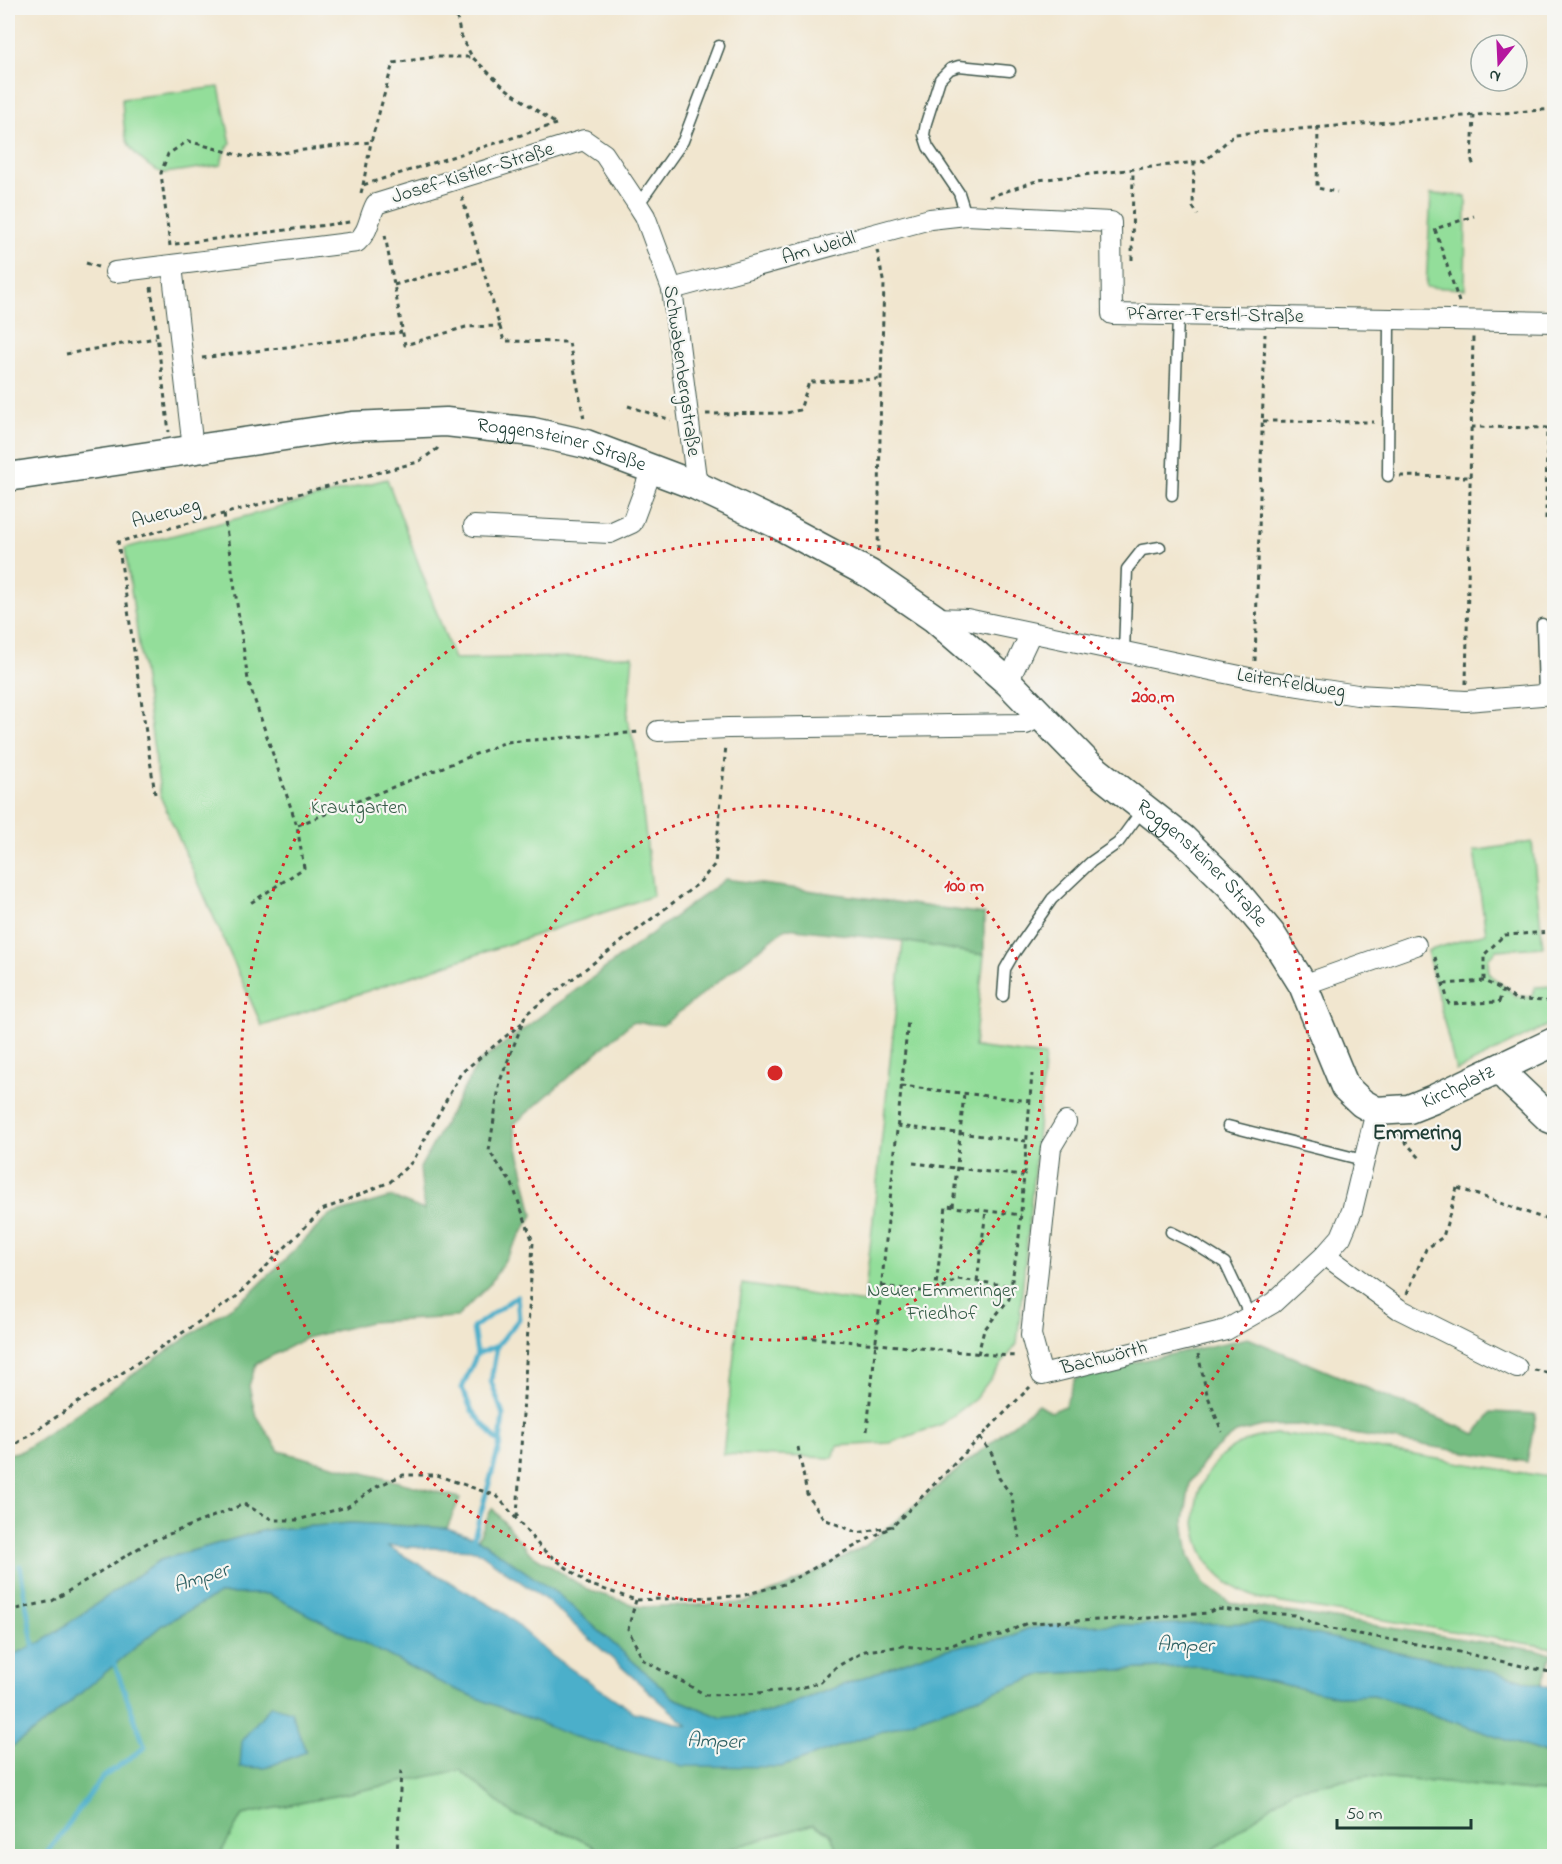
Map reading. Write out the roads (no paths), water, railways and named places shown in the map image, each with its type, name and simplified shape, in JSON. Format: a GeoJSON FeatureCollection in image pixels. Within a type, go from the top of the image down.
{"type":"FeatureCollection","features":[{"type":"Feature","properties":{"kind":"street","name":"Schwabenbergstraße"},"geometry":{"type":"LineString","coordinates":[[584,140],[604,154],[645,216],[672,289],[697,486]]}},
{"type":"Feature","properties":{"kind":"street","name":"Josef-Kistler-Straße"},"geometry":{"type":"LineString","coordinates":[[115,272],[357,242],[367,232],[376,204],[584,140]]}},
{"type":"Feature","properties":{"kind":"street","name":"Am Weidl"},"geometry":{"type":"LineString","coordinates":[[672,289],[930,219],[966,215]]}},
{"type":"Feature","properties":{"kind":"street","name":"Pfarrer-Ferstl-Straße"},"geometry":{"type":"LineString","coordinates":[[966,215],[1111,222],[1112,314],[1554,322]]}},
{"type":"Feature","properties":{"kind":"street"},"geometry":{"type":"LineString","coordinates":[[172,266],[182,360],[181,443]]}},
{"type":"Feature","properties":{"kind":"street","name":"Roggensteiner Straße"},"geometry":{"type":"LineString","coordinates":[[8,477],[181,443],[352,426],[446,422],[533,432],[586,444],[697,486],[775,523],[870,574],[934,618],[1008,682],[1089,765],[1183,839],[1231,886],[1271,934],[1303,985],[1345,1087],[1362,1103],[1376,1111]]}},
{"type":"Feature","properties":{"kind":"street"},"geometry":{"type":"LineString","coordinates":[[474,526],[610,533],[632,523],[652,469]]}},
{"type":"Feature","properties":{"kind":"street","name":"Leitenfeldweg"},"geometry":{"type":"LineString","coordinates":[[934,618],[967,619],[1254,679],[1358,694],[1466,701],[1549,695]]}},
{"type":"Feature","properties":{"kind":"street"},"geometry":{"type":"LineString","coordinates":[[1008,682],[1031,633]]}},
{"type":"Feature","properties":{"kind":"street"},"geometry":{"type":"LineString","coordinates":[[657,731],[1026,724],[1041,716]]}},
{"type":"Feature","properties":{"kind":"street"},"geometry":{"type":"LineString","coordinates":[[1303,985],[1416,945]]}},
{"type":"Feature","properties":{"kind":"street","name":"Kirchplatz"},"geometry":{"type":"LineString","coordinates":[[1376,1111],[1408,1109],[1434,1099],[1554,1042]]}},
{"type":"Feature","properties":{"kind":"street"},"geometry":{"type":"LineString","coordinates":[[1502,1067],[1508,1079],[1549,1118],[1554,1120]]}},
{"type":"Feature","properties":{"kind":"street","name":"Bachwörth"},"geometry":{"type":"LineString","coordinates":[[1066,1122],[1051,1147],[1031,1335],[1039,1365],[1226,1330],[1273,1303],[1341,1237],[1352,1211],[1376,1111]]}},
{"type":"Feature","properties":{"kind":"street"},"geometry":{"type":"LineString","coordinates":[[1325,1255],[1399,1309],[1517,1368]]}},
{"type":"Feature","properties":{"kind":"lane"},"geometry":{"type":"LineString","coordinates":[[638,205],[682,141],[719,46]]}},
{"type":"Feature","properties":{"kind":"lane"},"geometry":{"type":"LineString","coordinates":[[966,215],[959,193],[928,147],[924,135],[926,123],[940,79],[950,69],[958,66],[1010,71]]}},
{"type":"Feature","properties":{"kind":"lane"},"geometry":{"type":"LineString","coordinates":[[1172,495],[1178,316]]}},
{"type":"Feature","properties":{"kind":"lane"},"geometry":{"type":"LineString","coordinates":[[1388,476],[1389,320]]}},
{"type":"Feature","properties":{"kind":"lane"},"geometry":{"type":"LineString","coordinates":[[1124,652],[1127,569],[1142,550],[1160,547]]}},
{"type":"Feature","properties":{"kind":"lane"},"geometry":{"type":"LineString","coordinates":[[1542,624],[1549,695]]}},
{"type":"Feature","properties":{"kind":"lane"},"geometry":{"type":"LineString","coordinates":[[1003,996],[1005,969],[1052,899],[1091,862],[1118,843],[1144,808]]}},
{"type":"Feature","properties":{"kind":"lane"},"geometry":{"type":"LineString","coordinates":[[1228,1126],[1363,1160]]}},
{"type":"Feature","properties":{"kind":"lane"},"geometry":{"type":"LineString","coordinates":[[1171,1232],[1224,1263],[1250,1316]]}},
{"type":"Feature","properties":{"kind":"water","name":"Amper"},"geometry":{"type":"Polygon","coordinates":[[[351,1523],[447,1528],[478,1539],[559,1595],[674,1698],[722,1718],[770,1712],[926,1654],[1004,1639],[1027,1629],[1046,1626],[1260,1623],[1498,1673],[1554,1689],[1554,1756],[1374,1695],[1337,1696],[1199,1666],[1044,1674],[781,1767],[683,1766],[572,1736],[447,1686],[269,1594],[219,1594],[162,1625],[39,1728],[8,1749],[8,1689],[14,1678],[8,1677],[8,1657],[40,1643],[160,1560],[265,1530],[351,1523]],[[387,1546],[504,1613],[552,1656],[634,1712],[688,1726],[546,1600],[476,1550],[387,1546]]]}},
{"type":"Feature","properties":{"kind":"water"},"geometry":{"type":"Polygon","coordinates":[[[271,1705],[291,1711],[306,1752],[265,1768],[240,1767],[242,1740],[271,1705]]]}},
{"type":"Feature","properties":{"kind":"waterway"},"geometry":{"type":"LineString","coordinates":[[500,1444],[472,1411],[462,1388],[477,1354],[473,1328],[517,1296]]}},
{"type":"Feature","properties":{"kind":"waterway"},"geometry":{"type":"LineString","coordinates":[[469,1540],[473,1541],[500,1444],[503,1415],[491,1381],[497,1346],[519,1319],[517,1296]]}},
{"type":"Feature","properties":{"kind":"waterway"},"geometry":{"type":"LineString","coordinates":[[477,1354],[497,1346]]}},
{"type":"Feature","properties":{"kind":"waterway"},"geometry":{"type":"LineString","coordinates":[[20,1566],[34,1650]]}},
{"type":"Feature","properties":{"kind":"waterway"},"geometry":{"type":"LineString","coordinates":[[45,1856],[102,1778],[145,1747],[113,1660]]}},
{"type":"Feature","properties":{"kind":"district","name":"Emmering"},"geometry":{"type":"Point","coordinates":[1417,1134]}},
{"type":"Feature","properties":{"kind":"park label","name":"Krautgarten"},"geometry":{"type":"Point","coordinates":[359,808]}},
{"type":"Feature","properties":{"kind":"park label","name":"Neuer Emmeringer Friedhof"},"geometry":{"type":"Point","coordinates":[942,1302]}}]}
